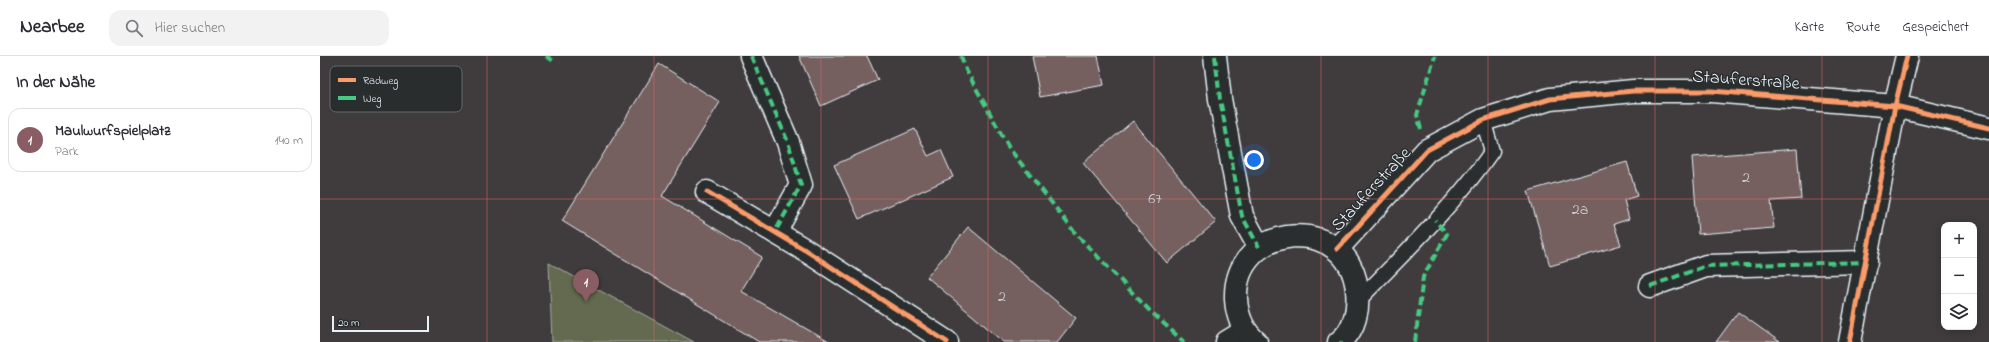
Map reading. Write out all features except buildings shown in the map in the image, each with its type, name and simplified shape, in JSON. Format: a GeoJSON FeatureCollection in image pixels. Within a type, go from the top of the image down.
{"type":"FeatureCollection","features":[{"type":"Feature","properties":{"kind":"street"},"geometry":{"type":"LineString","coordinates":[[751,56],[788,142],[801,185],[775,232]]}},
{"type":"Feature","properties":{"kind":"street"},"geometry":{"type":"LineString","coordinates":[[1215,56],[1220,99],[1242,216],[1259,247]]}},
{"type":"Feature","properties":{"kind":"street"},"geometry":{"type":"LineString","coordinates":[[1850,342],[1907,56]]}},
{"type":"Feature","properties":{"kind":"street","name":"Stauferstraße"},"geometry":{"type":"LineString","coordinates":[[1336,249],[1427,150],[1483,120],[1550,99],[1633,91],[1711,91],[1896,106],[1989,128]]}},
{"type":"Feature","properties":{"kind":"street"},"geometry":{"type":"LineString","coordinates":[[707,192],[775,232],[947,342]]}},
{"type":"Feature","properties":{"kind":"street"},"geometry":{"type":"LineString","coordinates":[[1243,338],[1237,311],[1236,285],[1246,262],[1259,247],[1288,236],[1317,237],[1336,249],[1351,266],[1356,276],[1358,301],[1353,325],[1339,342]]}},
{"type":"Feature","properties":{"kind":"street"},"geometry":{"type":"LineString","coordinates":[[1650,286],[1706,266],[1866,262]]}},
{"type":"Feature","properties":{"kind":"lane"},"geometry":{"type":"LineString","coordinates":[[1358,301],[1435,220],[1477,172],[1492,151],[1483,120]]}},
{"type":"Feature","properties":{"kind":"green space"},"geometry":{"type":"Polygon","coordinates":[[[549,263],[694,342],[552,342],[549,263]]]}},
{"type":"Feature","properties":{"kind":"marked path"},"geometry":{"type":"LineString","coordinates":[[546,56],[555,62]]}},
{"type":"Feature","properties":{"kind":"marked path"},"geometry":{"type":"LineString","coordinates":[[751,56],[788,142],[801,185],[775,232]]}},
{"type":"Feature","properties":{"kind":"marked path"},"geometry":{"type":"LineString","coordinates":[[961,56],[966,70],[1009,148],[1076,234],[1149,310],[1184,342]]}},
{"type":"Feature","properties":{"kind":"marked path"},"geometry":{"type":"LineString","coordinates":[[1215,56],[1220,99],[1242,216],[1259,247]]}},
{"type":"Feature","properties":{"kind":"marked path"},"geometry":{"type":"LineString","coordinates":[[1421,129],[1417,115],[1435,56]]}},
{"type":"Feature","properties":{"kind":"marked path"},"geometry":{"type":"LineString","coordinates":[[1415,342],[1423,277],[1447,234],[1435,220]]}},
{"type":"Feature","properties":{"kind":"marked path"},"geometry":{"type":"LineString","coordinates":[[1650,286],[1706,266],[1866,262]]}},
{"type":"Feature","properties":{"kind":"cycle path"},"geometry":{"type":"LineString","coordinates":[[1850,342],[1895,106],[1907,56]]}},
{"type":"Feature","properties":{"kind":"cycle path"},"geometry":{"type":"LineString","coordinates":[[1337,249],[1427,150],[1483,120],[1550,99],[1633,91],[1711,91],[1895,106],[1989,128]]}},
{"type":"Feature","properties":{"kind":"cycle path"},"geometry":{"type":"LineString","coordinates":[[707,192],[805,250],[947,342]]}},
{"type":"Feature","properties":{"kind":"place","name":"Maulwurfspielplatz"},"geometry":{"type":"Point","coordinates":[586,302]}}]}
